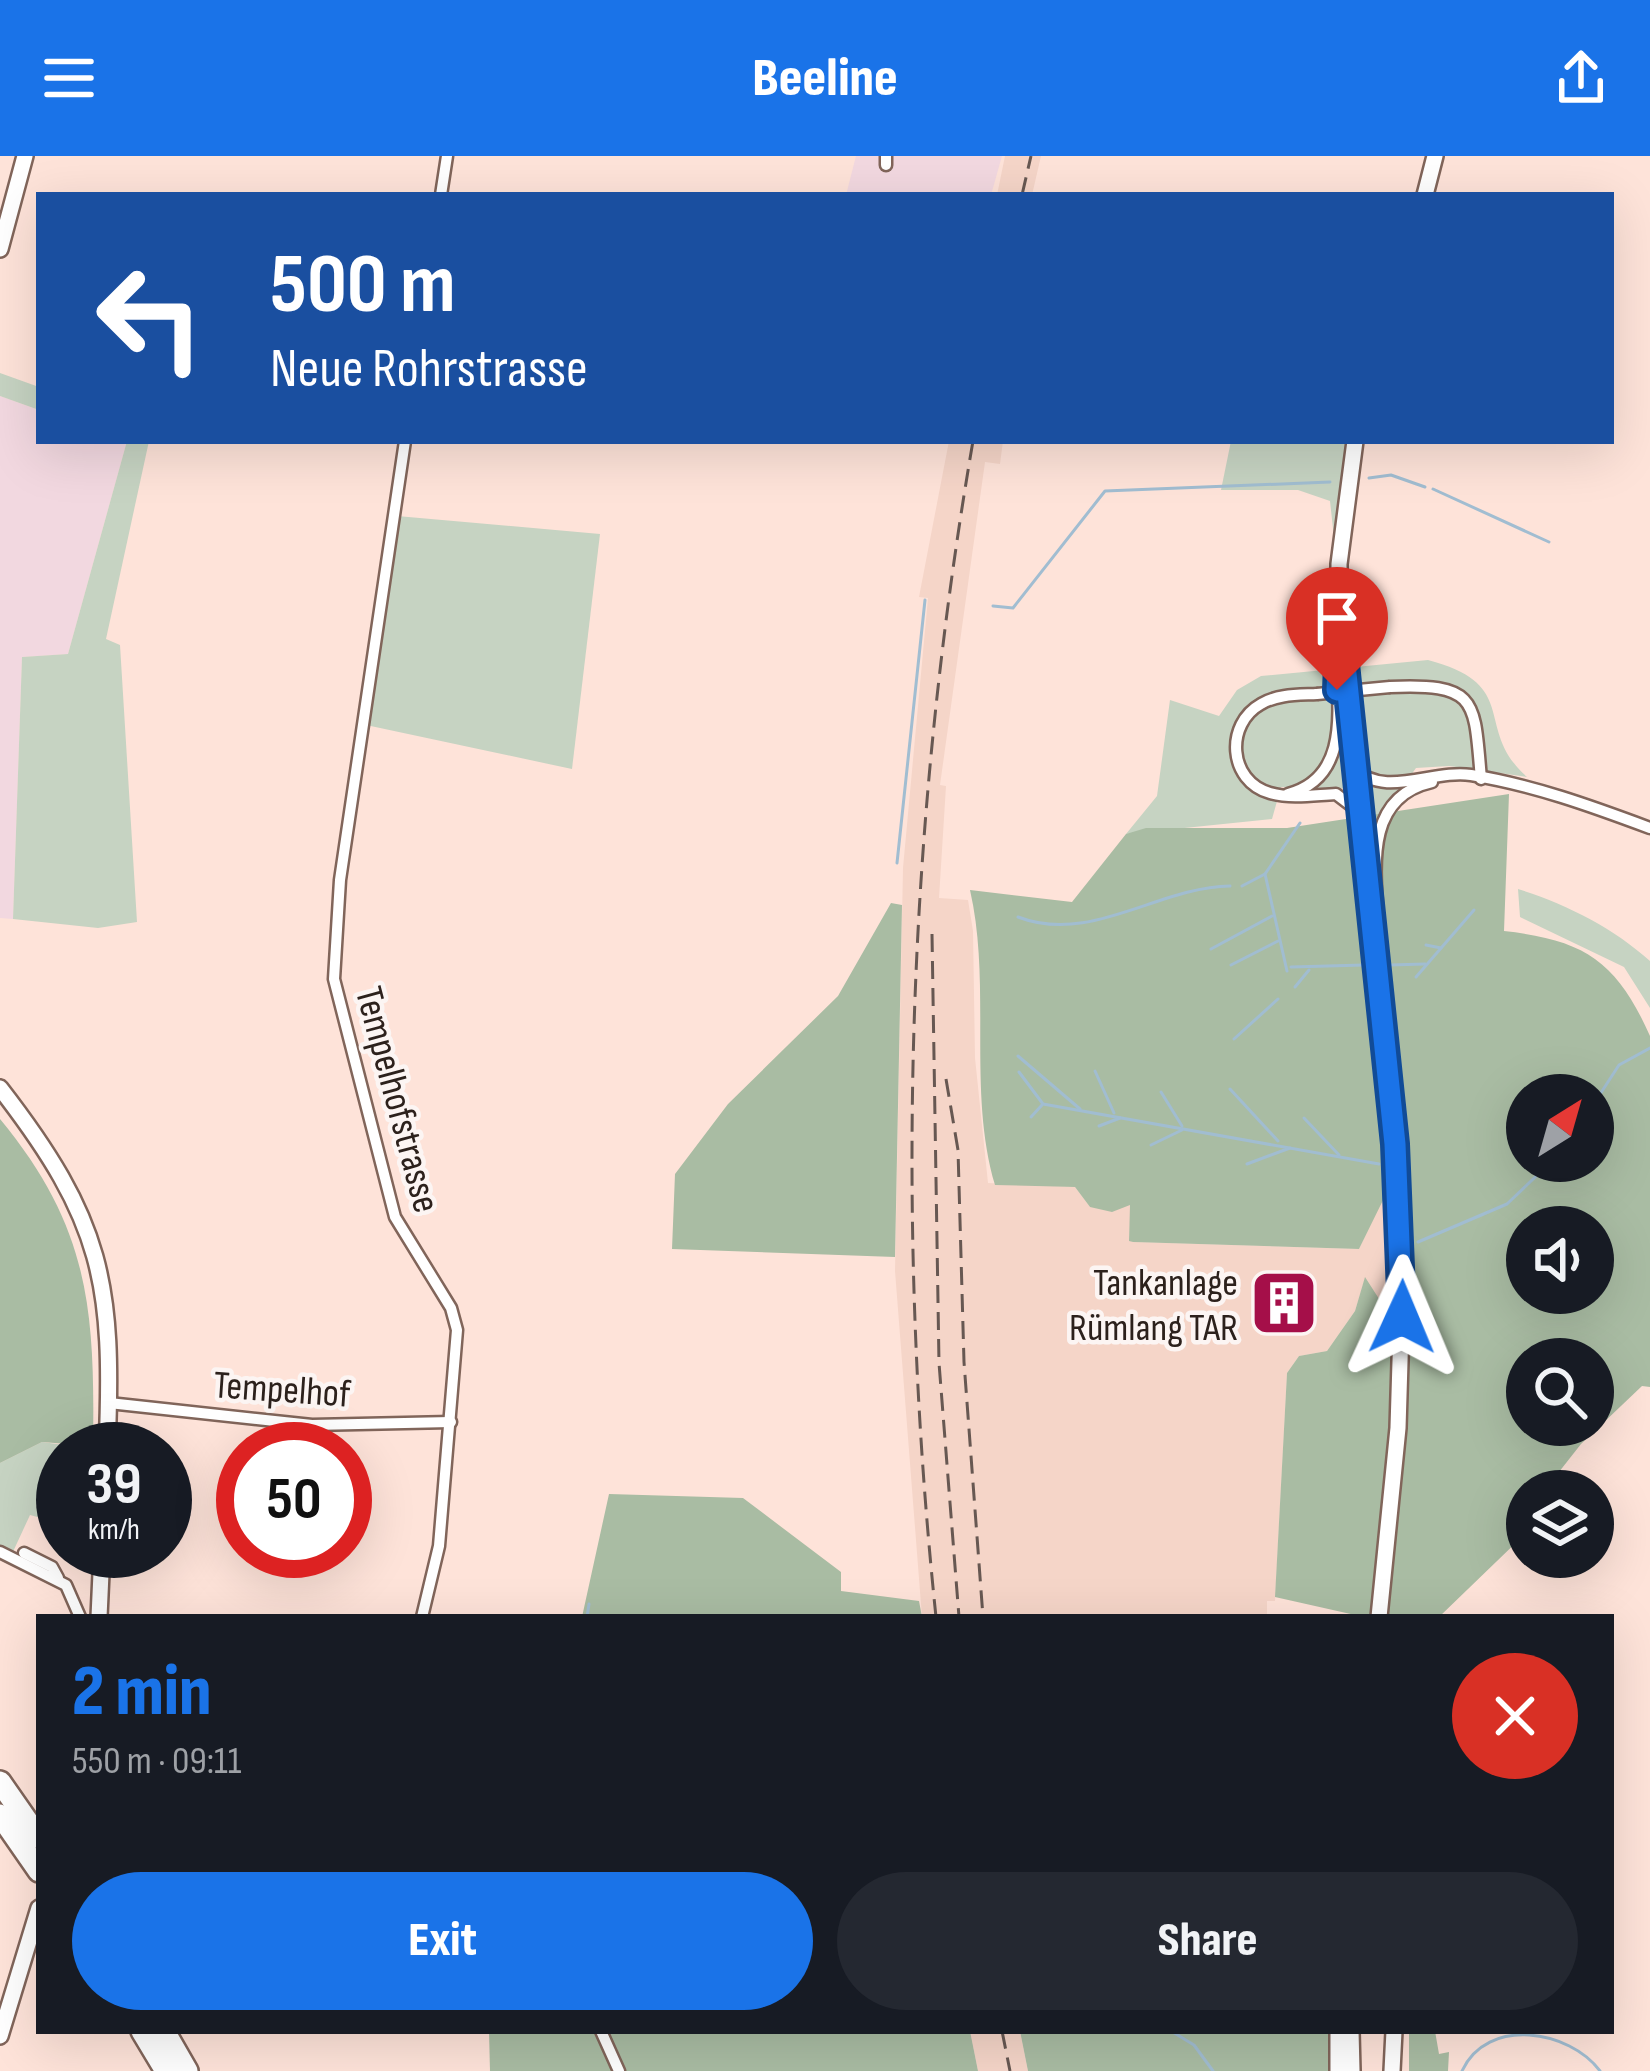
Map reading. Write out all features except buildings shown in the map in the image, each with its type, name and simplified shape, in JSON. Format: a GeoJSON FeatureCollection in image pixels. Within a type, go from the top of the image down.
{"type":"FeatureCollection","features":[{"type":"Feature","properties":{"kind":"highway"},"geometry":{"type":"LineString","coordinates":[[0,1782],[36,1834]]}},
{"type":"Feature","properties":{"kind":"highway"},"geometry":{"type":"LineString","coordinates":[[0,1815],[36,1867]]}},
{"type":"Feature","properties":{"kind":"highway"},"geometry":{"type":"LineString","coordinates":[[144,2034],[171,2070]]}},
{"type":"Feature","properties":{"kind":"highway"},"geometry":{"type":"LineString","coordinates":[[165,2034],[171,2070]]}},
{"type":"Feature","properties":{"kind":"main road"},"geometry":{"type":"LineString","coordinates":[[0,249],[26,156]]}},
{"type":"Feature","properties":{"kind":"main road"},"geometry":{"type":"LineString","coordinates":[[1426,192],[1435,156]]}},
{"type":"Feature","properties":{"kind":"main road"},"geometry":{"type":"LineString","coordinates":[[1355,444],[1339,564],[1340,616],[1403,1262],[1398,1428],[1378,1614]]}},
{"type":"Feature","properties":{"kind":"main road"},"geometry":{"type":"LineString","coordinates":[[0,1088],[59,1168],[94,1242],[108,1318],[108,1422]]}},
{"type":"Feature","properties":{"kind":"main road"},"geometry":{"type":"LineString","coordinates":[[99,1614],[101,1578]]}},
{"type":"Feature","properties":{"kind":"main road"},"geometry":{"type":"LineString","coordinates":[[0,2036],[36,1918]]}},
{"type":"Feature","properties":{"kind":"main road"},"geometry":{"type":"LineString","coordinates":[[1338,2034],[1338,2071]]}},
{"type":"Feature","properties":{"kind":"main road"},"geometry":{"type":"LineString","coordinates":[[1351,2034],[1352,2071]]}},
{"type":"Feature","properties":{"kind":"main road"},"geometry":{"type":"LineString","coordinates":[[1392,2071],[1394,2034]]}},
{"type":"Feature","properties":{"kind":"street"},"geometry":{"type":"LineString","coordinates":[[441,192],[447,156]]}},
{"type":"Feature","properties":{"kind":"street","name":"Tempelhofstrasse"},"geometry":{"type":"LineString","coordinates":[[405,444],[340,880],[334,979],[395,1217],[451,1308],[457,1330],[439,1546],[423,1614]]}},
{"type":"Feature","properties":{"kind":"street"},"geometry":{"type":"LineString","coordinates":[[1285,795],[1313,783],[1333,759],[1338,736],[1340,616]]}},
{"type":"Feature","properties":{"kind":"street"},"geometry":{"type":"LineString","coordinates":[[1360,820],[1345,796],[1285,795],[1263,790],[1246,777],[1235,753],[1237,732],[1261,704],[1317,694],[1438,686],[1467,703],[1480,727],[1481,778]]}},
{"type":"Feature","properties":{"kind":"street"},"geometry":{"type":"LineString","coordinates":[[1355,767],[1377,782],[1445,776],[1518,783],[1650,827]]}},
{"type":"Feature","properties":{"kind":"street"},"geometry":{"type":"LineString","coordinates":[[1377,984],[1382,939],[1376,851],[1382,818],[1394,801],[1424,784],[1481,778]]}},
{"type":"Feature","properties":{"kind":"street","name":"Tempelhof"},"geometry":{"type":"LineString","coordinates":[[109,1403],[312,1425],[452,1422]]}},
{"type":"Feature","properties":{"kind":"street"},"geometry":{"type":"LineString","coordinates":[[0,1552],[58,1580],[72,1594],[79,1614]]}},
{"type":"Feature","properties":{"kind":"street"},"geometry":{"type":"LineString","coordinates":[[24,1553],[52,1567],[58,1580]]}},
{"type":"Feature","properties":{"kind":"street"},"geometry":{"type":"LineString","coordinates":[[603,2034],[619,2071]]}},
{"type":"Feature","properties":{"kind":"shaded area"},"geometry":{"type":"Polygon","coordinates":[[[856,156],[1002,156],[992,192],[847,192],[856,156]]]}},
{"type":"Feature","properties":{"kind":"shaded area"},"geometry":{"type":"Polygon","coordinates":[[[1005,156],[1041,156],[1033,192],[998,192],[1005,156]]]}},
{"type":"Feature","properties":{"kind":"shaded area"},"geometry":{"type":"Polygon","coordinates":[[[0,396],[36,409],[36,444],[126,444],[68,654],[22,657],[13,919],[0,918],[0,396]]]}},
{"type":"Feature","properties":{"kind":"shaded area"},"geometry":{"type":"Polygon","coordinates":[[[948,444],[1003,444],[1000,464],[985,462],[940,785],[946,786],[939,898],[968,900],[973,931],[975,1058],[988,1183],[1075,1187],[1090,1207],[1131,1204],[1129,1240],[1133,1242],[1359,1249],[1388,1187],[1390,1319],[1365,1278],[1355,1311],[1327,1351],[1299,1356],[1287,1373],[1275,1601],[1267,1601],[1267,1614],[922,1614],[895,1271],[903,868],[928,598],[919,597],[948,444]]]}},
{"type":"Feature","properties":{"kind":"shaded area"},"geometry":{"type":"Polygon","coordinates":[[[971,2034],[1021,2034],[1028,2071],[978,2071],[971,2034]]]}},
{"type":"Feature","properties":{"kind":"green space"},"geometry":{"type":"Polygon","coordinates":[[[0,373],[36,386],[36,409],[0,396],[0,373]]]}},
{"type":"Feature","properties":{"kind":"green space"},"geometry":{"type":"Polygon","coordinates":[[[126,444],[148,444],[106,639],[120,645],[137,922],[98,928],[13,919],[22,657],[68,654],[126,444]]]}},
{"type":"Feature","properties":{"kind":"green space"},"geometry":{"type":"Polygon","coordinates":[[[1230,444],[1349,444],[1335,547],[1330,501],[1298,490],[1221,490],[1230,444]]]}},
{"type":"Feature","properties":{"kind":"green space"},"geometry":{"type":"Polygon","coordinates":[[[397,516],[600,534],[572,769],[366,725],[397,516]]]}},
{"type":"Feature","properties":{"kind":"green space"},"geometry":{"type":"Polygon","coordinates":[[[1428,660],[1457,670],[1487,695],[1502,742],[1527,777],[1449,766],[1416,768],[1367,836],[1363,789],[1281,787],[1272,819],[1126,834],[1157,796],[1170,700],[1219,716],[1237,690],[1261,676],[1428,660]]]}},
{"type":"Feature","properties":{"kind":"green space"},"geometry":{"type":"Polygon","coordinates":[[[1509,794],[1504,931],[1557,941],[1595,959],[1625,990],[1650,1036],[1650,1387],[1642,1386],[1614,1413],[1614,1338],[1506,1338],[1506,1446],[1579,1446],[1561,1470],[1506,1470],[1506,1552],[1442,1614],[1351,1614],[1275,1597],[1287,1373],[1299,1356],[1327,1351],[1355,1311],[1365,1277],[1390,1316],[1388,1190],[1359,1249],[1133,1242],[1129,1241],[1130,1205],[1112,1212],[1090,1207],[1075,1187],[995,1185],[982,1112],[979,963],[970,890],[1072,902],[1126,834],[1146,828],[1287,828],[1509,794]]]}},
{"type":"Feature","properties":{"kind":"green space"},"geometry":{"type":"Polygon","coordinates":[[[1518,889],[1588,918],[1650,961],[1650,1008],[1624,967],[1520,917],[1518,889]]]}},
{"type":"Feature","properties":{"kind":"green space"},"geometry":{"type":"Polygon","coordinates":[[[891,903],[902,905],[895,1257],[672,1249],[675,1174],[728,1104],[838,996],[891,903]]]}},
{"type":"Feature","properties":{"kind":"green space"},"geometry":{"type":"Polygon","coordinates":[[[0,1119],[53,1197],[70,1235],[88,1312],[93,1422],[36,1422],[36,1445],[0,1463],[0,1119]]]}},
{"type":"Feature","properties":{"kind":"green space"},"geometry":{"type":"Polygon","coordinates":[[[36,1445],[36,1517],[30,1515],[11,1556],[0,1550],[0,1463],[36,1445]]]}},
{"type":"Feature","properties":{"kind":"green space"},"geometry":{"type":"Polygon","coordinates":[[[609,1494],[743,1498],[841,1572],[841,1591],[919,1601],[921,1614],[583,1614],[609,1494]]]}},
{"type":"Feature","properties":{"kind":"green space"},"geometry":{"type":"Polygon","coordinates":[[[489,2034],[971,2034],[978,2071],[490,2071],[489,2034]]]}},
{"type":"Feature","properties":{"kind":"green space"},"geometry":{"type":"Polygon","coordinates":[[[1021,2034],[1331,2034],[1331,2071],[1028,2071],[1021,2034]]]}},
{"type":"Feature","properties":{"kind":"green space"},"geometry":{"type":"Polygon","coordinates":[[[1409,2034],[1436,2034],[1439,2054],[1449,2052],[1448,2071],[1409,2071],[1409,2034]]]}},
{"type":"Feature","properties":{"kind":"waterway"},"geometry":{"type":"LineString","coordinates":[[1369,478],[1391,475],[1425,487]]}},
{"type":"Feature","properties":{"kind":"waterway"},"geometry":{"type":"LineString","coordinates":[[993,606],[1013,608],[1105,491],[1330,482]]}},
{"type":"Feature","properties":{"kind":"waterway"},"geometry":{"type":"LineString","coordinates":[[1433,489],[1549,542]]}},
{"type":"Feature","properties":{"kind":"waterway"},"geometry":{"type":"LineString","coordinates":[[897,863],[925,600]]}},
{"type":"Feature","properties":{"kind":"waterway"},"geometry":{"type":"LineString","coordinates":[[1242,886],[1265,874],[1300,823]]}},
{"type":"Feature","properties":{"kind":"waterway"},"geometry":{"type":"LineString","coordinates":[[1265,874],[1287,971]]}},
{"type":"Feature","properties":{"kind":"waterway"},"geometry":{"type":"LineString","coordinates":[[1018,917],[1072,924],[1177,895],[1230,886]]}},
{"type":"Feature","properties":{"kind":"waterway"},"geometry":{"type":"LineString","coordinates":[[1416,977],[1474,910]]}},
{"type":"Feature","properties":{"kind":"waterway"},"geometry":{"type":"LineString","coordinates":[[1211,949],[1272,916]]}},
{"type":"Feature","properties":{"kind":"waterway"},"geometry":{"type":"LineString","coordinates":[[1231,965],[1278,941]]}},
{"type":"Feature","properties":{"kind":"waterway"},"geometry":{"type":"LineString","coordinates":[[1426,945],[1441,948]]}},
{"type":"Feature","properties":{"kind":"waterway"},"geometry":{"type":"LineString","coordinates":[[1390,965],[1425,964]]}},
{"type":"Feature","properties":{"kind":"waterway"},"geometry":{"type":"LineString","coordinates":[[1291,967],[1364,965]]}},
{"type":"Feature","properties":{"kind":"waterway"},"geometry":{"type":"LineString","coordinates":[[1295,987],[1309,970]]}},
{"type":"Feature","properties":{"kind":"waterway"},"geometry":{"type":"LineString","coordinates":[[1234,1039],[1278,999]]}},
{"type":"Feature","properties":{"kind":"waterway"},"geometry":{"type":"LineString","coordinates":[[1613,1074],[1619,1065],[1650,1048]]}},
{"type":"Feature","properties":{"kind":"waterway"},"geometry":{"type":"LineString","coordinates":[[1018,1056],[1080,1109]]}},
{"type":"Feature","properties":{"kind":"waterway"},"geometry":{"type":"LineString","coordinates":[[1095,1071],[1114,1113]]}},
{"type":"Feature","properties":{"kind":"waterway"},"geometry":{"type":"LineString","coordinates":[[1019,1072],[1043,1104],[1379,1164]]}},
{"type":"Feature","properties":{"kind":"waterway"},"geometry":{"type":"LineString","coordinates":[[1230,1089],[1278,1141]]}},
{"type":"Feature","properties":{"kind":"waterway"},"geometry":{"type":"LineString","coordinates":[[1161,1092],[1182,1126]]}},
{"type":"Feature","properties":{"kind":"waterway"},"geometry":{"type":"LineString","coordinates":[[1031,1117],[1042,1105]]}},
{"type":"Feature","properties":{"kind":"waterway"},"geometry":{"type":"LineString","coordinates":[[1099,1126],[1120,1118]]}},
{"type":"Feature","properties":{"kind":"waterway"},"geometry":{"type":"LineString","coordinates":[[1304,1118],[1339,1155]]}},
{"type":"Feature","properties":{"kind":"waterway"},"geometry":{"type":"LineString","coordinates":[[1151,1145],[1182,1130]]}},
{"type":"Feature","properties":{"kind":"waterway"},"geometry":{"type":"LineString","coordinates":[[1247,1164],[1290,1148]]}},
{"type":"Feature","properties":{"kind":"waterway"},"geometry":{"type":"LineString","coordinates":[[1418,1242],[1507,1204],[1530,1182]]}},
{"type":"Feature","properties":{"kind":"waterway"},"geometry":{"type":"LineString","coordinates":[[587,1614],[589,1604]]}},
{"type":"Feature","properties":{"kind":"waterway"},"geometry":{"type":"LineString","coordinates":[[1176,2034],[1194,2045],[1213,2071]]}},
{"type":"Feature","properties":{"kind":"waterway"},"geometry":{"type":"LineString","coordinates":[[1462,2071],[1490,2042],[1529,2035],[1569,2046],[1600,2071]]}},
{"type":"Feature","properties":{"kind":"railway"},"geometry":{"type":"LineString","coordinates":[[1023,192],[1031,156]]}},
{"type":"Feature","properties":{"kind":"railway"},"geometry":{"type":"LineString","coordinates":[[936,1614],[915,1322],[914,1028],[933,733],[973,444]]}},
{"type":"Feature","properties":{"kind":"railway"},"geometry":{"type":"LineString","coordinates":[[932,934],[939,1363],[959,1614]]}},
{"type":"Feature","properties":{"kind":"railway"},"geometry":{"type":"LineString","coordinates":[[946,1079],[958,1150],[964,1362],[983,1614]]}},
{"type":"Feature","properties":{"kind":"railway"},"geometry":{"type":"LineString","coordinates":[[1003,2034],[1010,2071]]}},
{"type":"Feature","properties":{"kind":"place","name":"Tankanlage Rümlang TAR"},"geometry":{"type":"Point","coordinates":[1284,1303]}},
{"type":"Feature","properties":{"kind":"route"},"geometry":{"type":"LineString","coordinates":[[1337,690],[1340,616],[1395,1144],[1402,1317]]}}]}
